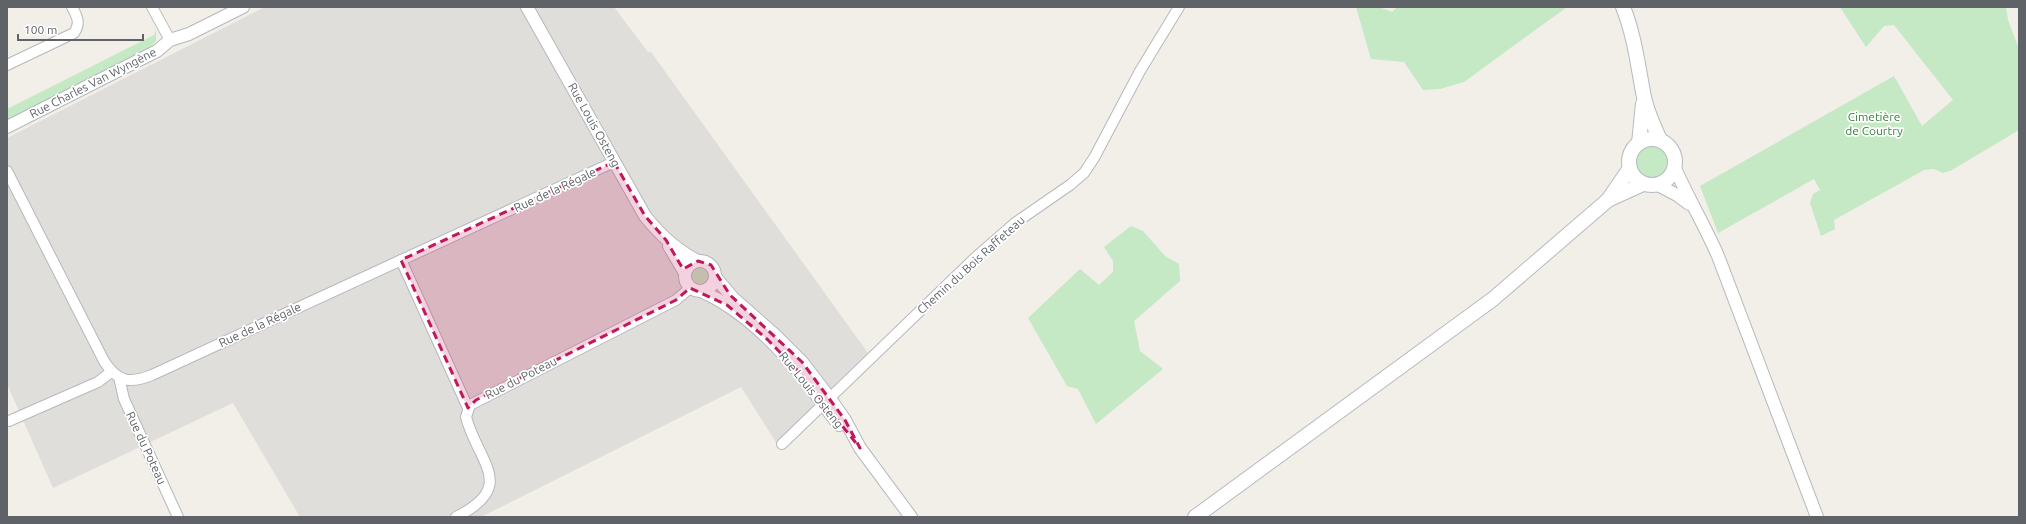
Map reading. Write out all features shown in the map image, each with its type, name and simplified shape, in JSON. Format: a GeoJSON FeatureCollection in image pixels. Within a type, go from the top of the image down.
{"type":"FeatureCollection","features":[{"type":"Feature","properties":{"kind":"main road"},"geometry":{"type":"LineString","coordinates":[[1608,200],[1643,184],[1658,185],[1665,181],[1674,168],[1674,155],[1671,149],[1660,140],[1644,98],[1636,52],[1623,7]]}},
{"type":"Feature","properties":{"kind":"main road"},"geometry":{"type":"LineString","coordinates":[[1643,184],[1632,174],[1630,168],[1630,154],[1639,143],[1644,98]]}},
{"type":"Feature","properties":{"kind":"main road"},"geometry":{"type":"LineString","coordinates":[[1639,143],[1653,139],[1660,140]]}},
{"type":"Feature","properties":{"kind":"main road"},"geometry":{"type":"LineString","coordinates":[[1195,517],[1477,312],[1608,200],[1630,168]]}},
{"type":"Feature","properties":{"kind":"street"},"geometry":{"type":"LineString","coordinates":[[7,65],[74,33],[78,26],[78,20],[72,7]]}},
{"type":"Feature","properties":{"kind":"street"},"geometry":{"type":"LineString","coordinates":[[152,7],[170,40]]}},
{"type":"Feature","properties":{"kind":"street","name":"Rue Charles Van Wyngène"},"geometry":{"type":"LineString","coordinates":[[7,127],[157,51],[170,40],[189,34],[243,7]]}},
{"type":"Feature","properties":{"kind":"street","name":"Rue Louis Osteng"},"geometry":{"type":"LineString","coordinates":[[528,7],[645,216],[666,240],[684,254],[698,261]]}},
{"type":"Feature","properties":{"kind":"street","name":"Chemin du Bois Raffeteau"},"geometry":{"type":"LineString","coordinates":[[782,444],[997,238],[1026,215],[1070,185],[1084,172],[1094,158],[1140,71],[1179,7]]}},
{"type":"Feature","properties":{"kind":"street","name":"Rue de la Régale"},"geometry":{"type":"LineString","coordinates":[[115,375],[131,380],[146,377],[614,162]]}},
{"type":"Feature","properties":{"kind":"street"},"geometry":{"type":"LineString","coordinates":[[1674,168],[1716,250],[1817,517]]}},
{"type":"Feature","properties":{"kind":"street"},"geometry":{"type":"LineString","coordinates":[[7,171],[115,375],[9,421]]}},
{"type":"Feature","properties":{"kind":"street"},"geometry":{"type":"LineString","coordinates":[[1658,185],[1677,195],[1694,209]]}},
{"type":"Feature","properties":{"kind":"street","name":"Rue Louis Osteng"},"geometry":{"type":"LineString","coordinates":[[666,240],[685,273]]}},
{"type":"Feature","properties":{"kind":"street"},"geometry":{"type":"LineString","coordinates":[[401,260],[468,408],[466,417],[468,423],[488,466],[490,483],[484,497],[479,503],[456,517]]}},
{"type":"Feature","properties":{"kind":"street"},"geometry":{"type":"LineString","coordinates":[[698,261],[711,265],[714,269],[716,278],[712,286],[703,292],[695,291],[690,288],[685,279],[685,273],[690,265],[698,261]]}},
{"type":"Feature","properties":{"kind":"street","name":"Rue Louis Osteng"},"geometry":{"type":"LineString","coordinates":[[716,278],[733,298],[788,348],[910,517]]}},
{"type":"Feature","properties":{"kind":"street","name":"Rue du Poteau"},"geometry":{"type":"LineString","coordinates":[[468,408],[476,400],[676,300],[690,288]]}},
{"type":"Feature","properties":{"kind":"street","name":"Rue Louis Osteng"},"geometry":{"type":"LineString","coordinates":[[703,292],[727,305],[768,340],[826,401]]}},
{"type":"Feature","properties":{"kind":"street","name":"Rue du Poteau"},"geometry":{"type":"LineString","coordinates":[[115,375],[124,399],[178,517]]}},
{"type":"Feature","properties":{"kind":"highlighted area"},"geometry":{"type":"Polygon","coordinates":[[[614,162],[645,216],[666,240],[683,269],[698,261],[711,265],[730,295],[802,362],[845,420],[860,448],[799,372],[768,340],[727,305],[690,288],[676,300],[476,400],[468,408],[401,260],[614,162]]]}},
{"type":"Feature","properties":{"kind":"shaded area"},"geometry":{"type":"Polygon","coordinates":[[[265,7],[614,7],[648,52],[651,52],[868,353],[820,399],[777,444],[741,387],[481,517],[300,517],[233,403],[53,488],[7,384],[7,138],[265,7]]]}},
{"type":"Feature","properties":{"kind":"green space"},"geometry":{"type":"Polygon","coordinates":[[[1356,7],[1379,7],[1392,12],[1397,7],[1567,7],[1464,82],[1440,89],[1423,90],[1404,62],[1371,59],[1356,7]]]}},
{"type":"Feature","properties":{"kind":"green space","name":"Cimetière de Courtry"},"geometry":{"type":"Polygon","coordinates":[[[1840,7],[2006,7],[2008,20],[2019,49],[2019,130],[1952,170],[1943,173],[1934,169],[1924,170],[1834,220],[1835,229],[1821,236],[1810,203],[1813,194],[1820,190],[1814,179],[1718,233],[1700,186],[1894,76],[1922,126],[1953,100],[1894,25],[1884,26],[1866,47],[1840,7]]]}},
{"type":"Feature","properties":{"kind":"green space"},"geometry":{"type":"Polygon","coordinates":[[[156,29],[156,41],[150,47],[7,120],[7,109],[154,35],[156,29]]]}},
{"type":"Feature","properties":{"kind":"green space"},"geometry":{"type":"Polygon","coordinates":[[[1649,145],[1655,145],[1659,146],[1666,152],[1669,162],[1668,169],[1662,176],[1655,179],[1649,179],[1645,178],[1638,172],[1635,165],[1635,159],[1636,155],[1642,148],[1649,145]]]}},
{"type":"Feature","properties":{"kind":"green space"},"geometry":{"type":"Polygon","coordinates":[[[1131,226],[1143,231],[1165,256],[1179,264],[1180,281],[1134,321],[1140,351],[1163,369],[1096,424],[1078,389],[1067,386],[1028,318],[1080,269],[1099,285],[1113,272],[1113,261],[1104,247],[1131,226]]]}},
{"type":"Feature","properties":{"kind":"green space"},"geometry":{"type":"Polygon","coordinates":[[[699,267],[705,268],[710,274],[709,281],[702,286],[695,284],[691,277],[692,272],[699,267]]]}}]}
